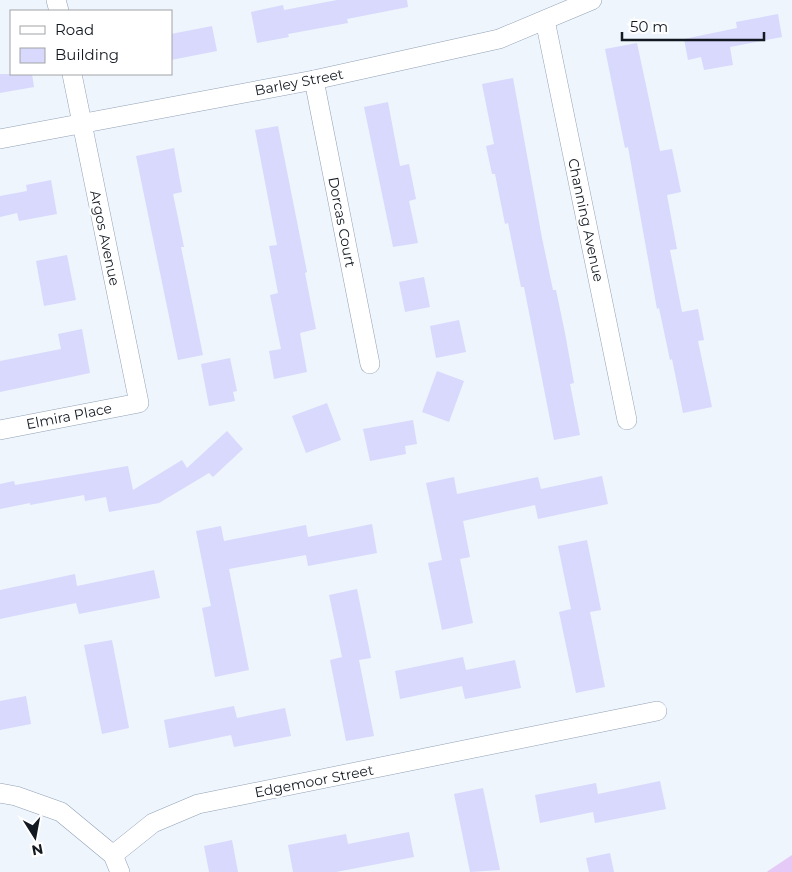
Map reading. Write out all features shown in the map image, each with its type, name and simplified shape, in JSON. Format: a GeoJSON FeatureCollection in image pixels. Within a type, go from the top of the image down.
{"type":"FeatureCollection","features":[{"type":"Feature","properties":{"kind":"street","name":"Barley Street"},"geometry":{"type":"LineString","coordinates":[[0,140],[314,80],[499,39],[592,0]]}},
{"type":"Feature","properties":{"kind":"street","name":"Channing Avenue"},"geometry":{"type":"LineString","coordinates":[[545,20],[627,420]]}},
{"type":"Feature","properties":{"kind":"street","name":"Argos Avenue"},"geometry":{"type":"LineString","coordinates":[[72,75],[139,403]]}},
{"type":"Feature","properties":{"kind":"street","name":"Dorcas Court"},"geometry":{"type":"LineString","coordinates":[[314,80],[370,364]]}},
{"type":"Feature","properties":{"kind":"street","name":"Elmira Place"},"geometry":{"type":"LineString","coordinates":[[0,430],[139,403]]}},
{"type":"Feature","properties":{"kind":"street","name":"Edgemoor Street"},"geometry":{"type":"LineString","coordinates":[[112,854],[153,823],[198,804],[657,711]]}},
{"type":"Feature","properties":{"kind":"street"},"geometry":{"type":"LineString","coordinates":[[0,793],[16,796],[60,812],[112,854],[120,872]]}},
{"type":"Feature","properties":{"kind":"shaded area"},"geometry":{"type":"Polygon","coordinates":[[[792,855],[792,872],[767,872],[768,871],[792,855]]]}},
{"type":"Feature","properties":{"kind":"building"},"geometry":{"type":"Polygon","coordinates":[[[337,0],[407,0],[408,7],[347,19],[348,23],[288,34],[289,37],[257,43],[251,12],[283,5],[284,10],[337,0]]]}},
{"type":"Feature","properties":{"kind":"building"},"geometry":{"type":"Polygon","coordinates":[[[778,14],[782,37],[730,47],[733,65],[704,70],[701,57],[688,60],[684,39],[737,28],[736,22],[778,14]]]}},
{"type":"Feature","properties":{"kind":"building"},"geometry":{"type":"Polygon","coordinates":[[[212,26],[217,51],[172,60],[172,34],[212,26]]]}},
{"type":"Feature","properties":{"kind":"building"},"geometry":{"type":"Polygon","coordinates":[[[637,43],[660,151],[672,149],[681,192],[667,195],[677,249],[670,250],[682,312],[698,309],[704,340],[698,341],[712,407],[683,413],[672,359],[670,360],[659,308],[657,309],[628,147],[625,148],[605,49],[637,43]]]}},
{"type":"Feature","properties":{"kind":"building"},"geometry":{"type":"Polygon","coordinates":[[[0,74],[32,75],[34,87],[0,93],[0,74]]]}},
{"type":"Feature","properties":{"kind":"building"},"geometry":{"type":"Polygon","coordinates":[[[513,78],[542,238],[553,290],[556,290],[565,333],[574,383],[570,384],[580,435],[554,440],[524,287],[521,287],[508,223],[505,224],[495,174],[492,174],[486,146],[494,144],[482,84],[513,78]]]}},
{"type":"Feature","properties":{"kind":"building"},"geometry":{"type":"Polygon","coordinates":[[[388,102],[400,166],[409,164],[416,199],[409,201],[418,243],[393,247],[364,107],[388,102]]]}},
{"type":"Feature","properties":{"kind":"building"},"geometry":{"type":"Polygon","coordinates":[[[278,126],[307,272],[305,273],[316,329],[300,333],[307,372],[274,379],[269,351],[281,349],[270,295],[278,293],[269,246],[277,245],[255,130],[278,126]]]}},
{"type":"Feature","properties":{"kind":"building"},"geometry":{"type":"Polygon","coordinates":[[[174,148],[182,192],[173,194],[184,247],[181,247],[203,355],[178,360],[136,156],[174,148]]]}},
{"type":"Feature","properties":{"kind":"building"},"geometry":{"type":"Polygon","coordinates":[[[51,180],[57,214],[19,221],[17,213],[0,217],[0,196],[27,191],[26,185],[51,180]]]}},
{"type":"Feature","properties":{"kind":"building"},"geometry":{"type":"Polygon","coordinates":[[[67,255],[76,300],[44,306],[36,261],[67,255]]]}},
{"type":"Feature","properties":{"kind":"building"},"geometry":{"type":"Polygon","coordinates":[[[424,277],[430,307],[405,312],[399,282],[424,277]]]}},
{"type":"Feature","properties":{"kind":"building"},"geometry":{"type":"Polygon","coordinates":[[[459,320],[466,352],[436,358],[430,326],[459,320]]]}},
{"type":"Feature","properties":{"kind":"building"},"geometry":{"type":"Polygon","coordinates":[[[82,329],[90,373],[0,392],[0,361],[61,349],[58,334],[82,329]]]}},
{"type":"Feature","properties":{"kind":"building"},"geometry":{"type":"Polygon","coordinates":[[[230,358],[237,391],[233,392],[235,401],[209,406],[201,364],[230,358]]]}},
{"type":"Feature","properties":{"kind":"building"},"geometry":{"type":"Polygon","coordinates":[[[437,371],[464,381],[449,422],[422,412],[437,371]]]}},
{"type":"Feature","properties":{"kind":"building"},"geometry":{"type":"Polygon","coordinates":[[[327,403],[341,440],[306,453],[292,416],[327,403]]]}},
{"type":"Feature","properties":{"kind":"building"},"geometry":{"type":"Polygon","coordinates":[[[413,420],[417,444],[405,446],[406,454],[370,461],[363,429],[413,420]]]}},
{"type":"Feature","properties":{"kind":"building"},"geometry":{"type":"Polygon","coordinates":[[[227,431],[243,449],[213,477],[209,473],[159,503],[109,512],[106,497],[85,501],[84,495],[0,509],[0,484],[14,481],[15,485],[128,466],[133,490],[182,460],[187,468],[227,431]]]}},
{"type":"Feature","properties":{"kind":"building"},"geometry":{"type":"Polygon","coordinates":[[[602,476],[608,504],[538,519],[535,505],[463,521],[470,557],[460,559],[473,623],[442,630],[428,563],[442,560],[426,483],[454,477],[457,494],[538,477],[541,489],[602,476]]]}},
{"type":"Feature","properties":{"kind":"building"},"geometry":{"type":"Polygon","coordinates":[[[372,524],[377,553],[308,566],[306,555],[229,569],[249,670],[215,677],[202,608],[211,606],[196,531],[221,526],[224,541],[306,525],[308,537],[372,524]]]}},
{"type":"Feature","properties":{"kind":"building"},"geometry":{"type":"Polygon","coordinates":[[[587,540],[601,610],[590,612],[605,687],[576,693],[559,612],[571,609],[558,546],[587,540]]]}},
{"type":"Feature","properties":{"kind":"building"},"geometry":{"type":"Polygon","coordinates":[[[154,570],[160,598],[79,614],[76,603],[0,619],[0,590],[75,574],[77,586],[154,570]]]}},
{"type":"Feature","properties":{"kind":"building"},"geometry":{"type":"Polygon","coordinates":[[[357,589],[371,658],[359,660],[374,736],[346,741],[330,660],[342,657],[329,595],[357,589]]]}},
{"type":"Feature","properties":{"kind":"building"},"geometry":{"type":"Polygon","coordinates":[[[112,640],[129,728],[102,734],[84,645],[112,640]]]}},
{"type":"Feature","properties":{"kind":"building"},"geometry":{"type":"Polygon","coordinates":[[[463,657],[466,670],[515,660],[521,688],[465,699],[462,686],[400,699],[395,671],[463,657]]]}},
{"type":"Feature","properties":{"kind":"building"},"geometry":{"type":"Polygon","coordinates":[[[26,696],[31,724],[0,730],[0,701],[26,696]]]}},
{"type":"Feature","properties":{"kind":"building"},"geometry":{"type":"Polygon","coordinates":[[[234,706],[237,718],[285,708],[291,736],[234,747],[231,735],[169,748],[164,720],[234,706]]]}},
{"type":"Feature","properties":{"kind":"building"},"geometry":{"type":"Polygon","coordinates":[[[660,781],[666,809],[595,823],[593,812],[540,823],[535,795],[596,783],[598,794],[660,781]]]}},
{"type":"Feature","properties":{"kind":"building"},"geometry":{"type":"Polygon","coordinates":[[[483,788],[500,870],[470,872],[454,794],[483,788]]]}},
{"type":"Feature","properties":{"kind":"building"},"geometry":{"type":"Polygon","coordinates":[[[409,832],[414,857],[336,872],[293,872],[288,845],[346,834],[348,844],[409,832]]]}},
{"type":"Feature","properties":{"kind":"building"},"geometry":{"type":"Polygon","coordinates":[[[232,840],[238,872],[209,872],[204,846],[232,840]]]}},
{"type":"Feature","properties":{"kind":"building"},"geometry":{"type":"Polygon","coordinates":[[[610,853],[614,872],[589,872],[586,858],[610,853]]]}}]}
